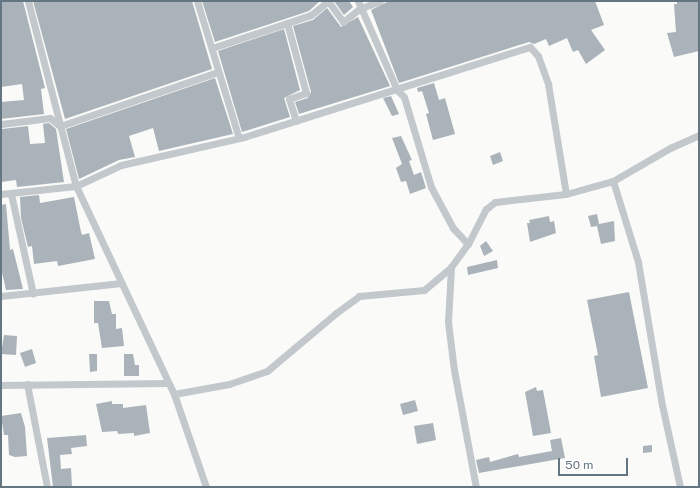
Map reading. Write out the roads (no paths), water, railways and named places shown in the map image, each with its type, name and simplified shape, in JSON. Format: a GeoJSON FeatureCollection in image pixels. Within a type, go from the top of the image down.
{"type":"FeatureCollection","features":[{"type":"Feature","properties":{"kind":"street"},"geometry":{"type":"LineString","coordinates":[[28,1],[76,186],[174,394],[206,487]]}},
{"type":"Feature","properties":{"kind":"street"},"geometry":{"type":"LineString","coordinates":[[198,1],[239,138]]}},
{"type":"Feature","properties":{"kind":"street"},"geometry":{"type":"LineString","coordinates":[[212,48],[311,14],[328,1],[343,22],[362,8],[380,1]]}},
{"type":"Feature","properties":{"kind":"street"},"geometry":{"type":"LineString","coordinates":[[358,1],[397,90],[404,97],[430,187],[452,228],[468,244]]}},
{"type":"Feature","properties":{"kind":"street"},"geometry":{"type":"LineString","coordinates":[[287,22],[306,93],[289,99],[296,121]]}},
{"type":"Feature","properties":{"kind":"street"},"geometry":{"type":"LineString","coordinates":[[1,194],[76,186],[121,165],[239,138],[532,47],[541,61],[548,84],[566,194]]}},
{"type":"Feature","properties":{"kind":"street"},"geometry":{"type":"LineString","coordinates":[[60,126],[218,72]]}},
{"type":"Feature","properties":{"kind":"street"},"geometry":{"type":"LineString","coordinates":[[1,124],[50,118],[60,126]]}},
{"type":"Feature","properties":{"kind":"street"},"geometry":{"type":"LineString","coordinates":[[174,394],[229,384],[267,371],[336,312],[359,296],[424,290],[451,267],[468,244],[482,213],[495,202],[566,194],[613,181],[670,148],[699,136]]}},
{"type":"Feature","properties":{"kind":"street"},"geometry":{"type":"LineString","coordinates":[[613,181],[638,262],[662,405],[680,487]]}},
{"type":"Feature","properties":{"kind":"street"},"geometry":{"type":"LineString","coordinates":[[11,194],[33,294]]}},
{"type":"Feature","properties":{"kind":"street"},"geometry":{"type":"LineString","coordinates":[[451,267],[448,322],[454,370],[476,487]]}},
{"type":"Feature","properties":{"kind":"street"},"geometry":{"type":"LineString","coordinates":[[1,296],[33,294],[121,283]]}},
{"type":"Feature","properties":{"kind":"street"},"geometry":{"type":"LineString","coordinates":[[1,384],[168,383]]}},
{"type":"Feature","properties":{"kind":"street"},"geometry":{"type":"LineString","coordinates":[[27,384],[47,487]]}}]}
